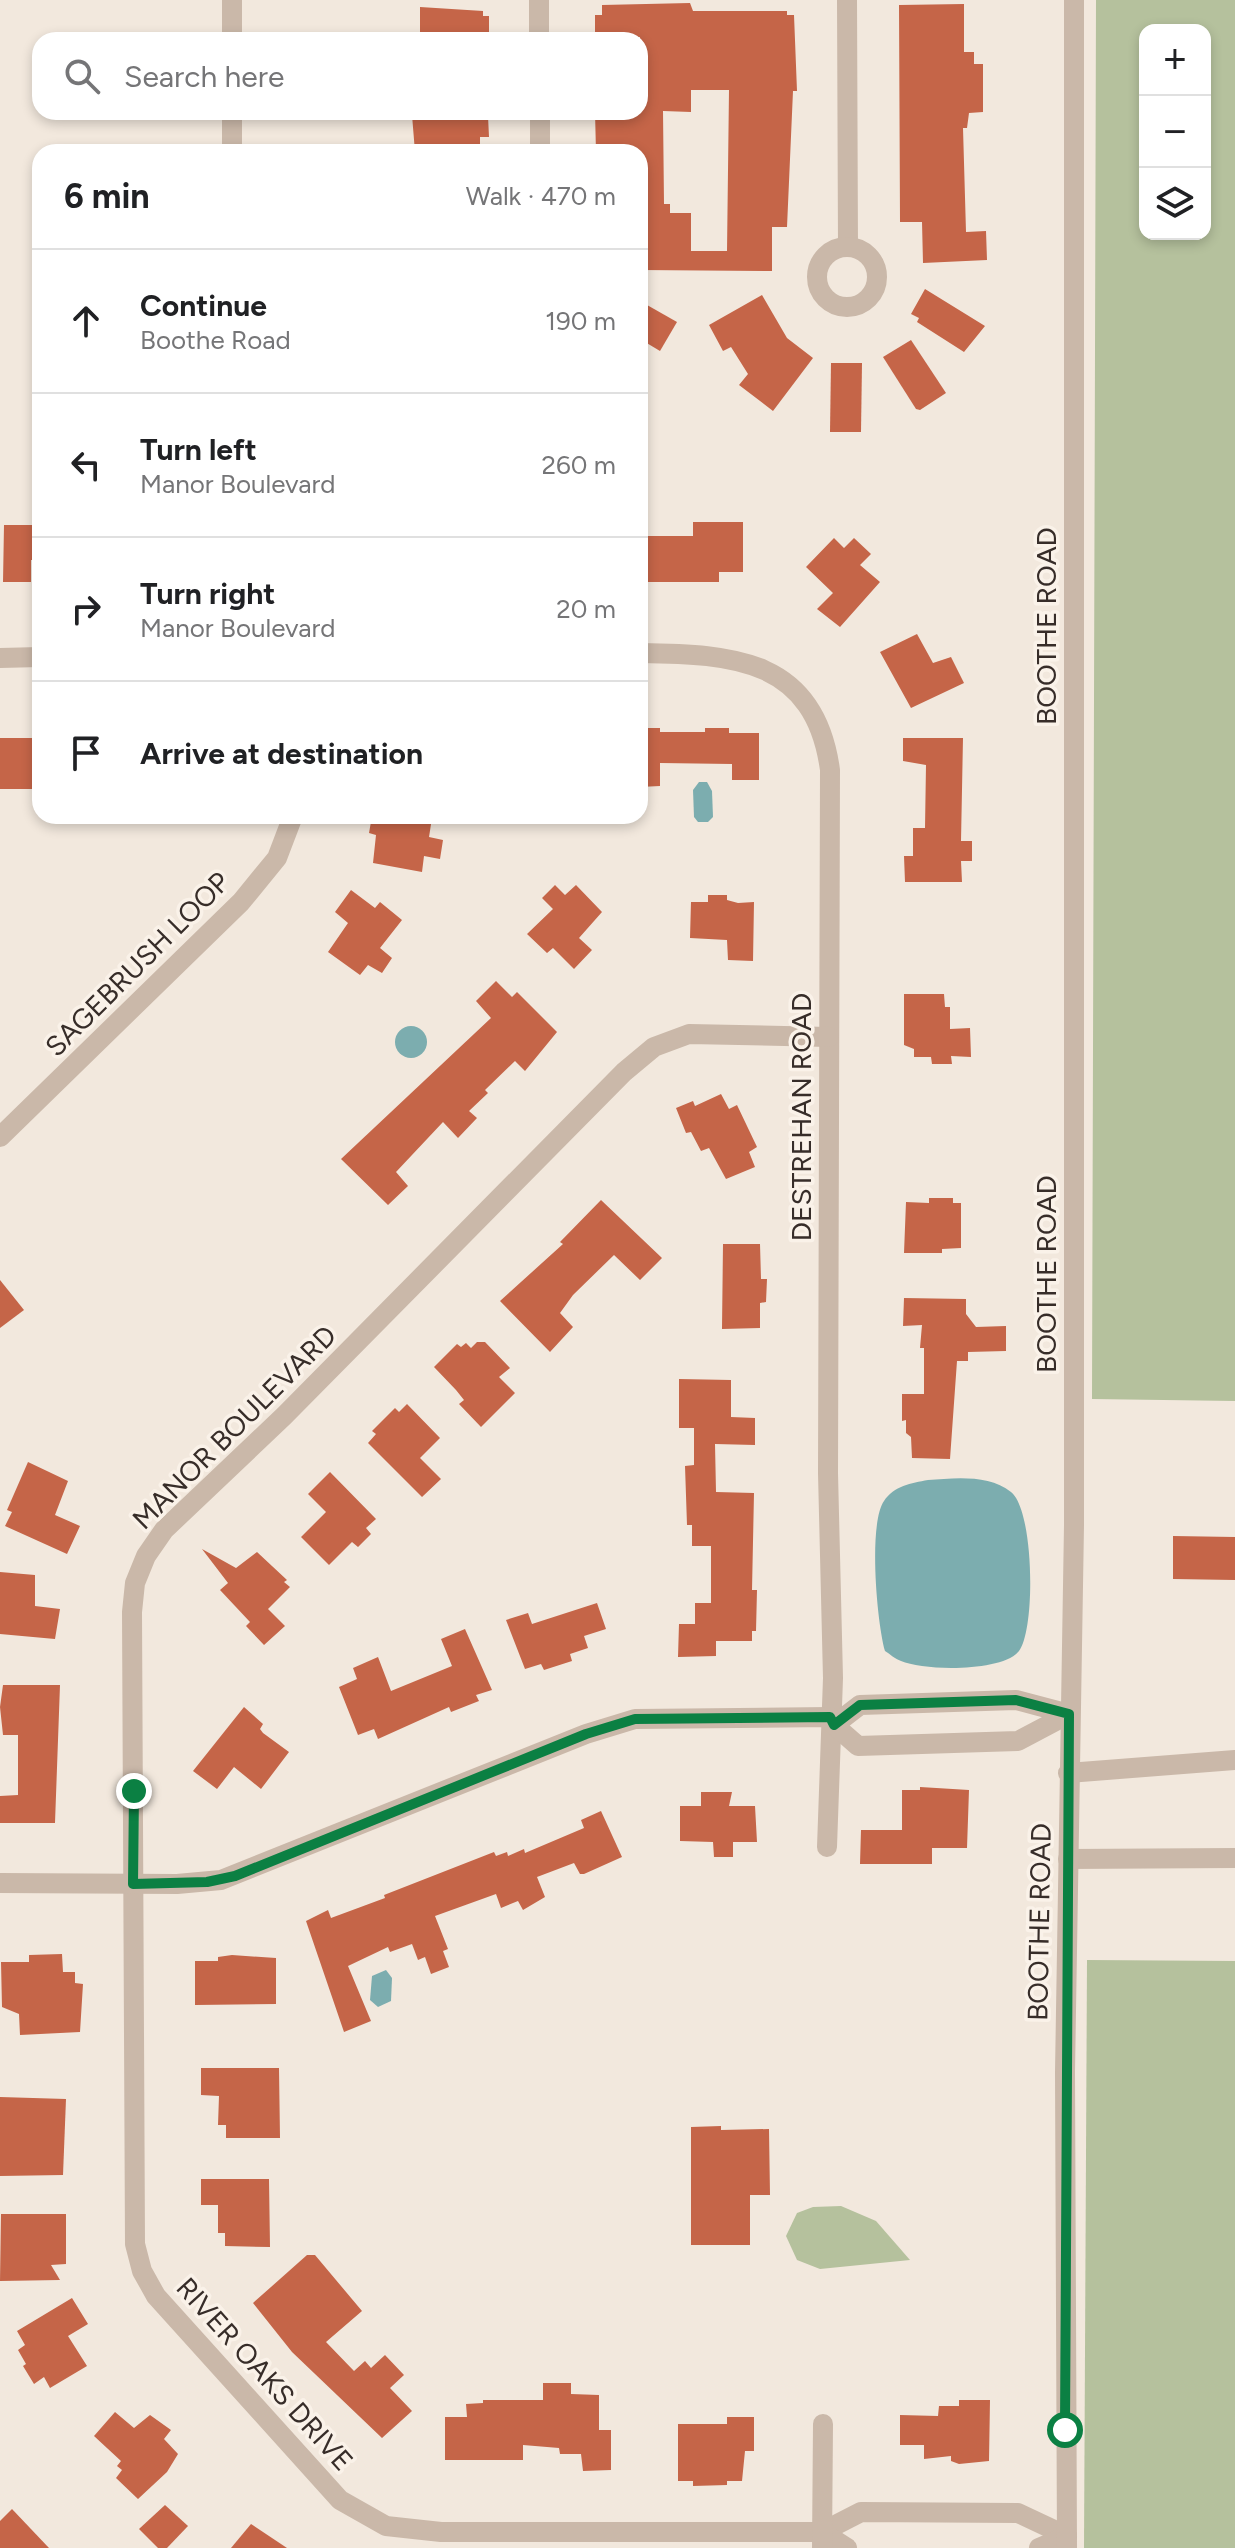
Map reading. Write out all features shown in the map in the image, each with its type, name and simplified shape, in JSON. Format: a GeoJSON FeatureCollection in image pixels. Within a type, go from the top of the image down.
{"type":"FeatureCollection","features":[{"type":"Feature","properties":{"kind":"street"},"geometry":{"type":"LineString","coordinates":[[232,0],[232,32]]}},
{"type":"Feature","properties":{"kind":"street"},"geometry":{"type":"LineString","coordinates":[[539,0],[539,32]]}},
{"type":"Feature","properties":{"kind":"street"},"geometry":{"type":"LineString","coordinates":[[847,0],[848,247]]}},
{"type":"Feature","properties":{"kind":"street","name":"BOOTHE ROAD"},"geometry":{"type":"LineString","coordinates":[[1067,2542],[1065,2072],[1074,1494],[1074,0]]}},
{"type":"Feature","properties":{"kind":"street"},"geometry":{"type":"LineString","coordinates":[[232,120],[232,144]]}},
{"type":"Feature","properties":{"kind":"street"},"geometry":{"type":"LineString","coordinates":[[540,120],[540,144]]}},
{"type":"Feature","properties":{"kind":"street","name":"DESTREHAN ROAD"},"geometry":{"type":"LineString","coordinates":[[648,653],[692,653],[745,661],[784,680],[814,712],[826,740],[830,770],[828,1473],[833,1678],[827,1847]]}},
{"type":"Feature","properties":{"kind":"street"},"geometry":{"type":"LineString","coordinates":[[0,658],[32,657]]}},
{"type":"Feature","properties":{"kind":"street","name":"SAGEBRUSH LOOP"},"geometry":{"type":"LineString","coordinates":[[0,1137],[241,902],[277,858],[290,824]]}},
{"type":"Feature","properties":{"kind":"street","name":"MANOR BOULEVARD"},"geometry":{"type":"LineString","coordinates":[[133,1884],[132,1612],[135,1583],[146,1556],[164,1530],[284,1416],[624,1072],[654,1047],[689,1034],[829,1037]]}},
{"type":"Feature","properties":{"kind":"street"},"geometry":{"type":"LineString","coordinates":[[0,1883],[207,1882],[235,1876],[623,1722],[677,1717],[832,1721],[860,1705],[1016,1700],[1069,1714]]}},
{"type":"Feature","properties":{"kind":"street"},"geometry":{"type":"LineString","coordinates":[[832,1721],[858,1746],[1018,1741],[1069,1714]]}},
{"type":"Feature","properties":{"kind":"street"},"geometry":{"type":"LineString","coordinates":[[1068,1773],[1235,1760]]}},
{"type":"Feature","properties":{"kind":"street"},"geometry":{"type":"LineString","coordinates":[[1068,1859],[1235,1858]]}},
{"type":"Feature","properties":{"kind":"street","name":"RIVER OAKS DRIVE"},"geometry":{"type":"LineString","coordinates":[[133,1884],[133,2214],[138,2258],[148,2284],[164,2306],[340,2500],[386,2526],[414,2531],[822,2540],[861,2512],[1018,2513],[1067,2542]]}},
{"type":"Feature","properties":{"kind":"street"},"geometry":{"type":"LineString","coordinates":[[823,2424],[822,2540],[847,2548]]}},
{"type":"Feature","properties":{"kind":"street"},"geometry":{"type":"LineString","coordinates":[[1039,2548],[1067,2542]]}},
{"type":"Feature","properties":{"kind":"green space"},"geometry":{"type":"Polygon","coordinates":[[[1096,0],[1235,0],[1235,1401],[1092,1399],[1096,0]]]}},
{"type":"Feature","properties":{"kind":"green space"},"geometry":{"type":"Polygon","coordinates":[[[1087,1960],[1235,1961],[1235,2548],[1084,2548],[1087,1960]]]}},
{"type":"Feature","properties":{"kind":"green space"},"geometry":{"type":"Polygon","coordinates":[[[841,2206],[876,2221],[910,2260],[820,2269],[797,2260],[786,2236],[797,2213],[813,2207],[841,2206]]]}},
{"type":"Feature","properties":{"kind":"water"},"geometry":{"type":"Polygon","coordinates":[[[699,782],[707,782],[712,791],[713,817],[708,822],[698,822],[694,817],[693,790],[699,782]]]}},
{"type":"Feature","properties":{"kind":"water"},"geometry":{"type":"Polygon","coordinates":[[[411,1026],[422,1031],[427,1042],[422,1053],[411,1058],[400,1053],[395,1042],[400,1031],[411,1026]]]}},
{"type":"Feature","properties":{"kind":"water"},"geometry":{"type":"Polygon","coordinates":[[[971,1478],[992,1482],[1011,1492],[1019,1503],[1028,1544],[1030,1595],[1024,1638],[1019,1651],[1010,1658],[980,1666],[944,1668],[912,1664],[885,1651],[879,1619],[875,1551],[879,1513],[884,1501],[893,1492],[928,1480],[971,1478]]]}},
{"type":"Feature","properties":{"kind":"water"},"geometry":{"type":"Polygon","coordinates":[[[386,1970],[392,1978],[391,2001],[378,2007],[370,2000],[372,1976],[386,1970]]]}},
{"type":"Feature","properties":{"kind":"building"},"geometry":{"type":"Polygon","coordinates":[[[690,3],[693,11],[787,11],[787,15],[794,15],[797,91],[793,91],[787,227],[772,227],[772,271],[648,270],[648,144],[596,144],[595,120],[648,120],[648,32],[595,32],[595,15],[602,15],[602,5],[690,3]],[[691,90],[691,112],[663,111],[664,204],[670,204],[670,213],[691,213],[691,251],[727,251],[729,90],[691,90]]]}},
{"type":"Feature","properties":{"kind":"building"},"geometry":{"type":"Polygon","coordinates":[[[964,4],[964,52],[974,52],[974,64],[983,64],[983,112],[969,113],[967,128],[963,128],[966,232],[986,231],[987,260],[923,263],[922,222],[900,222],[899,5],[964,4]]]}},
{"type":"Feature","properties":{"kind":"building"},"geometry":{"type":"Polygon","coordinates":[[[420,7],[483,11],[483,16],[489,16],[489,32],[420,32],[420,7]]]}},
{"type":"Feature","properties":{"kind":"building"},"geometry":{"type":"Polygon","coordinates":[[[412,120],[488,120],[489,137],[480,137],[480,144],[414,144],[412,120]]]}},
{"type":"Feature","properties":{"kind":"building"},"geometry":{"type":"Polygon","coordinates":[[[925,289],[985,326],[964,352],[917,322],[919,318],[911,314],[925,289]]]}},
{"type":"Feature","properties":{"kind":"building"},"geometry":{"type":"Polygon","coordinates":[[[762,295],[787,338],[813,358],[773,411],[739,385],[748,374],[731,347],[723,351],[709,325],[762,295]]]}},
{"type":"Feature","properties":{"kind":"building"},"geometry":{"type":"Polygon","coordinates":[[[648,306],[677,322],[660,351],[648,344],[648,306]]]}},
{"type":"Feature","properties":{"kind":"building"},"geometry":{"type":"Polygon","coordinates":[[[911,340],[946,393],[920,410],[916,409],[883,357],[911,340]]]}},
{"type":"Feature","properties":{"kind":"building"},"geometry":{"type":"Polygon","coordinates":[[[831,363],[862,363],[861,432],[830,432],[831,363]]]}},
{"type":"Feature","properties":{"kind":"building"},"geometry":{"type":"Polygon","coordinates":[[[693,522],[743,522],[743,572],[719,572],[719,582],[648,582],[648,536],[693,536],[693,522]]]}},
{"type":"Feature","properties":{"kind":"building"},"geometry":{"type":"Polygon","coordinates":[[[4,525],[32,525],[31,582],[3,582],[4,525]]]}},
{"type":"Feature","properties":{"kind":"building"},"geometry":{"type":"Polygon","coordinates":[[[834,538],[844,548],[854,538],[871,554],[860,565],[880,582],[840,627],[817,609],[833,593],[806,567],[834,538]]]}},
{"type":"Feature","properties":{"kind":"building"},"geometry":{"type":"Polygon","coordinates":[[[917,634],[933,663],[951,657],[964,683],[911,708],[880,652],[917,634]]]}},
{"type":"Feature","properties":{"kind":"building"},"geometry":{"type":"Polygon","coordinates":[[[648,728],[660,728],[660,732],[705,732],[705,728],[729,728],[729,733],[759,733],[759,780],[732,780],[732,764],[660,763],[660,786],[648,787],[648,728]]]}},
{"type":"Feature","properties":{"kind":"building"},"geometry":{"type":"Polygon","coordinates":[[[0,738],[32,738],[32,789],[0,789],[0,738]]]}},
{"type":"Feature","properties":{"kind":"building"},"geometry":{"type":"Polygon","coordinates":[[[903,738],[963,738],[961,841],[972,841],[972,861],[961,861],[962,882],[905,882],[904,856],[913,856],[913,828],[925,828],[926,765],[903,761],[903,738]]]}},
{"type":"Feature","properties":{"kind":"building"},"geometry":{"type":"Polygon","coordinates":[[[371,824],[431,824],[429,837],[443,840],[440,859],[424,856],[422,872],[373,863],[376,835],[369,833],[371,824]]]}},
{"type":"Feature","properties":{"kind":"building"},"geometry":{"type":"Polygon","coordinates":[[[555,885],[565,895],[576,885],[602,912],[579,938],[592,950],[574,969],[553,948],[547,953],[527,934],[553,909],[542,898],[555,885]]]}},
{"type":"Feature","properties":{"kind":"building"},"geometry":{"type":"Polygon","coordinates":[[[351,890],[375,908],[380,902],[402,920],[380,948],[392,958],[382,973],[368,965],[360,975],[328,952],[348,923],[335,912],[351,890]]]}},
{"type":"Feature","properties":{"kind":"building"},"geometry":{"type":"Polygon","coordinates":[[[708,895],[727,895],[727,900],[738,903],[754,902],[753,961],[728,960],[727,940],[690,938],[691,902],[708,902],[708,895]]]}},
{"type":"Feature","properties":{"kind":"building"},"geometry":{"type":"Polygon","coordinates":[[[496,981],[512,997],[517,992],[557,1032],[525,1071],[515,1061],[485,1090],[488,1093],[469,1111],[477,1118],[458,1138],[443,1122],[396,1172],[408,1186],[388,1205],[341,1159],[491,1018],[476,1001],[496,981]]]}},
{"type":"Feature","properties":{"kind":"building"},"geometry":{"type":"Polygon","coordinates":[[[904,994],[944,994],[945,1007],[950,1007],[950,1029],[970,1028],[971,1057],[951,1056],[952,1064],[932,1064],[931,1057],[914,1057],[914,1049],[904,1045],[904,994]]]}},
{"type":"Feature","properties":{"kind":"building"},"geometry":{"type":"Polygon","coordinates":[[[721,1094],[729,1109],[737,1105],[757,1147],[749,1152],[755,1167],[726,1179],[709,1148],[701,1151],[691,1132],[686,1133],[676,1108],[693,1101],[695,1106],[721,1094]]]}},
{"type":"Feature","properties":{"kind":"building"},"geometry":{"type":"Polygon","coordinates":[[[929,1198],[953,1198],[953,1203],[961,1203],[961,1248],[942,1249],[942,1253],[904,1253],[906,1202],[929,1203],[929,1198]]]}},
{"type":"Feature","properties":{"kind":"building"},"geometry":{"type":"Polygon","coordinates":[[[601,1200],[662,1258],[640,1280],[614,1255],[573,1295],[560,1313],[573,1327],[550,1352],[500,1301],[563,1244],[560,1242],[601,1200]]]}},
{"type":"Feature","properties":{"kind":"building"},"geometry":{"type":"Polygon","coordinates":[[[723,1244],[760,1244],[761,1279],[767,1279],[766,1302],[760,1303],[760,1328],[722,1329],[723,1244]]]}},
{"type":"Feature","properties":{"kind":"building"},"geometry":{"type":"Polygon","coordinates":[[[0,1280],[24,1310],[0,1328],[0,1280]]]}},
{"type":"Feature","properties":{"kind":"building"},"geometry":{"type":"Polygon","coordinates":[[[904,1298],[966,1299],[966,1314],[976,1327],[1006,1326],[1006,1351],[968,1352],[968,1361],[957,1361],[950,1459],[912,1458],[911,1437],[906,1433],[906,1420],[902,1421],[902,1394],[924,1394],[924,1348],[920,1348],[922,1325],[903,1326],[904,1298]]]}},
{"type":"Feature","properties":{"kind":"building"},"geometry":{"type":"Polygon","coordinates":[[[477,1342],[485,1342],[510,1368],[499,1377],[515,1393],[481,1427],[459,1404],[464,1400],[434,1367],[457,1344],[461,1347],[466,1343],[471,1348],[477,1342]]]}},
{"type":"Feature","properties":{"kind":"building"},"geometry":{"type":"Polygon","coordinates":[[[679,1379],[731,1380],[731,1417],[755,1418],[755,1445],[715,1444],[716,1492],[754,1493],[752,1590],[757,1590],[756,1631],[752,1631],[752,1641],[716,1641],[716,1656],[678,1657],[679,1624],[695,1624],[695,1603],[711,1603],[711,1546],[692,1546],[692,1525],[687,1525],[685,1466],[694,1465],[694,1428],[679,1428],[679,1379]]]}},
{"type":"Feature","properties":{"kind":"building"},"geometry":{"type":"Polygon","coordinates":[[[407,1404],[440,1438],[420,1458],[441,1479],[422,1497],[368,1443],[376,1434],[372,1431],[395,1408],[399,1412],[407,1404]]]}},
{"type":"Feature","properties":{"kind":"building"},"geometry":{"type":"Polygon","coordinates":[[[28,1462],[68,1481],[55,1515],[80,1526],[67,1554],[5,1526],[12,1512],[7,1510],[28,1462]]]}},
{"type":"Feature","properties":{"kind":"building"},"geometry":{"type":"Polygon","coordinates":[[[330,1472],[376,1519],[366,1528],[371,1534],[358,1547],[352,1542],[329,1565],[301,1537],[326,1512],[308,1494],[330,1472]]]}},
{"type":"Feature","properties":{"kind":"building"},"geometry":{"type":"Polygon","coordinates":[[[1173,1536],[1235,1537],[1235,1580],[1173,1579],[1173,1536]]]}},
{"type":"Feature","properties":{"kind":"building"},"geometry":{"type":"Polygon","coordinates":[[[202,1549],[236,1568],[257,1552],[287,1580],[284,1582],[290,1587],[268,1609],[285,1626],[264,1645],[246,1626],[250,1622],[220,1590],[228,1583],[202,1549]]]}},
{"type":"Feature","properties":{"kind":"building"},"geometry":{"type":"Polygon","coordinates":[[[0,1572],[35,1575],[35,1606],[60,1609],[55,1639],[0,1634],[0,1572]]]}},
{"type":"Feature","properties":{"kind":"building"},"geometry":{"type":"Polygon","coordinates":[[[597,1603],[606,1629],[584,1636],[588,1648],[570,1654],[572,1661],[544,1670],[541,1664],[525,1669],[506,1620],[528,1613],[532,1624],[597,1603]]]}},
{"type":"Feature","properties":{"kind":"building"},"geometry":{"type":"Polygon","coordinates":[[[465,1629],[492,1690],[476,1695],[479,1701],[451,1712],[449,1707],[378,1739],[374,1729],[358,1735],[339,1687],[357,1679],[353,1668],[378,1657],[391,1691],[452,1666],[441,1639],[465,1629]]]}},
{"type":"Feature","properties":{"kind":"building"},"geometry":{"type":"Polygon","coordinates":[[[3,1685],[60,1685],[55,1823],[0,1823],[0,1796],[18,1795],[18,1735],[3,1735],[0,1707],[3,1685]]]}},
{"type":"Feature","properties":{"kind":"building"},"geometry":{"type":"Polygon","coordinates":[[[244,1707],[263,1724],[260,1729],[263,1733],[289,1752],[261,1789],[234,1767],[217,1789],[193,1771],[244,1707]]]}},
{"type":"Feature","properties":{"kind":"building"},"geometry":{"type":"Polygon","coordinates":[[[920,1787],[969,1790],[967,1848],[932,1848],[932,1864],[860,1864],[861,1830],[902,1830],[902,1790],[920,1790],[920,1787]]]}},
{"type":"Feature","properties":{"kind":"building"},"geometry":{"type":"Polygon","coordinates":[[[701,1792],[732,1792],[729,1806],[755,1806],[757,1842],[733,1842],[733,1857],[714,1857],[713,1842],[680,1841],[680,1806],[701,1806],[701,1792]]]}},
{"type":"Feature","properties":{"kind":"building"},"geometry":{"type":"Polygon","coordinates":[[[601,1811],[622,1857],[584,1874],[580,1874],[574,1863],[537,1877],[545,1897],[523,1910],[518,1901],[501,1908],[496,1894],[435,1916],[448,1949],[443,1951],[449,1967],[431,1974],[425,1957],[418,1960],[412,1944],[390,1952],[388,1947],[348,1966],[371,2021],[344,2032],[306,1921],[328,1910],[331,1918],[494,1852],[496,1856],[507,1852],[508,1856],[524,1849],[525,1853],[584,1828],[581,1820],[601,1811]]]}},
{"type":"Feature","properties":{"kind":"building"},"geometry":{"type":"Polygon","coordinates":[[[62,1954],[63,1972],[75,1972],[75,1983],[83,1984],[80,2032],[20,2035],[19,2014],[2,2007],[1,1962],[29,1962],[29,1955],[62,1954]]]}},
{"type":"Feature","properties":{"kind":"building"},"geometry":{"type":"Polygon","coordinates":[[[218,1957],[276,1958],[276,2004],[195,2005],[195,1961],[218,1961],[218,1957]]]}},
{"type":"Feature","properties":{"kind":"building"},"geometry":{"type":"Polygon","coordinates":[[[201,2068],[279,2068],[280,2138],[226,2138],[226,2125],[218,2125],[219,2096],[201,2095],[201,2068]]]}},
{"type":"Feature","properties":{"kind":"building"},"geometry":{"type":"Polygon","coordinates":[[[0,2097],[66,2099],[63,2175],[0,2176],[0,2097]]]}},
{"type":"Feature","properties":{"kind":"building"},"geometry":{"type":"Polygon","coordinates":[[[721,2126],[721,2130],[769,2129],[770,2195],[750,2195],[750,2245],[691,2245],[691,2127],[721,2126]]]}},
{"type":"Feature","properties":{"kind":"building"},"geometry":{"type":"Polygon","coordinates":[[[201,2179],[269,2179],[270,2247],[225,2246],[225,2233],[218,2233],[218,2205],[201,2205],[201,2179]]]}},
{"type":"Feature","properties":{"kind":"building"},"geometry":{"type":"Polygon","coordinates":[[[1,2214],[66,2214],[66,2264],[51,2265],[60,2280],[0,2281],[1,2214]]]}},
{"type":"Feature","properties":{"kind":"building"},"geometry":{"type":"Polygon","coordinates":[[[307,2255],[315,2255],[362,2311],[326,2342],[354,2371],[365,2361],[371,2368],[385,2355],[404,2375],[390,2388],[412,2411],[382,2438],[292,2352],[253,2303],[307,2255]]]}},
{"type":"Feature","properties":{"kind":"building"},"geometry":{"type":"Polygon","coordinates":[[[72,2298],[88,2324],[68,2336],[87,2366],[50,2388],[44,2377],[34,2384],[23,2366],[26,2364],[18,2350],[25,2345],[17,2331],[72,2298]]]}},
{"type":"Feature","properties":{"kind":"building"},"geometry":{"type":"Polygon","coordinates":[[[543,2383],[571,2383],[571,2394],[599,2395],[599,2430],[611,2430],[611,2470],[583,2471],[581,2454],[560,2454],[559,2448],[523,2445],[523,2460],[445,2460],[445,2417],[467,2417],[466,2404],[483,2403],[483,2400],[543,2400],[543,2383]]]}},
{"type":"Feature","properties":{"kind":"building"},"geometry":{"type":"Polygon","coordinates":[[[959,2400],[990,2400],[989,2461],[959,2464],[951,2461],[951,2456],[924,2459],[924,2445],[900,2445],[900,2415],[938,2416],[939,2406],[959,2406],[959,2400]]]}},
{"type":"Feature","properties":{"kind":"building"},"geometry":{"type":"Polygon","coordinates":[[[115,2412],[134,2428],[150,2415],[171,2430],[164,2439],[178,2454],[167,2472],[138,2499],[116,2478],[122,2470],[117,2466],[121,2461],[94,2436],[115,2412]]]}},
{"type":"Feature","properties":{"kind":"building"},"geometry":{"type":"Polygon","coordinates":[[[727,2417],[754,2417],[754,2451],[745,2451],[742,2481],[727,2481],[727,2485],[693,2486],[693,2481],[678,2481],[678,2424],[727,2424],[727,2417]]]}},
{"type":"Feature","properties":{"kind":"building"},"geometry":{"type":"Polygon","coordinates":[[[165,2505],[188,2526],[167,2548],[158,2548],[139,2529],[165,2505]]]}},
{"type":"Feature","properties":{"kind":"building"},"geometry":{"type":"Polygon","coordinates":[[[12,2509],[49,2548],[0,2548],[0,2521],[12,2509]]]}},
{"type":"Feature","properties":{"kind":"building"},"geometry":{"type":"Polygon","coordinates":[[[251,2524],[287,2548],[231,2548],[251,2524]]]}},
{"type":"Feature","properties":{"kind":"route"},"geometry":{"type":"LineString","coordinates":[[134,1791],[133,1884],[207,1882],[235,1876],[586,1734],[635,1719],[830,1717],[834,1725],[860,1705],[1016,1700],[1069,1714],[1065,2430]]}}]}
